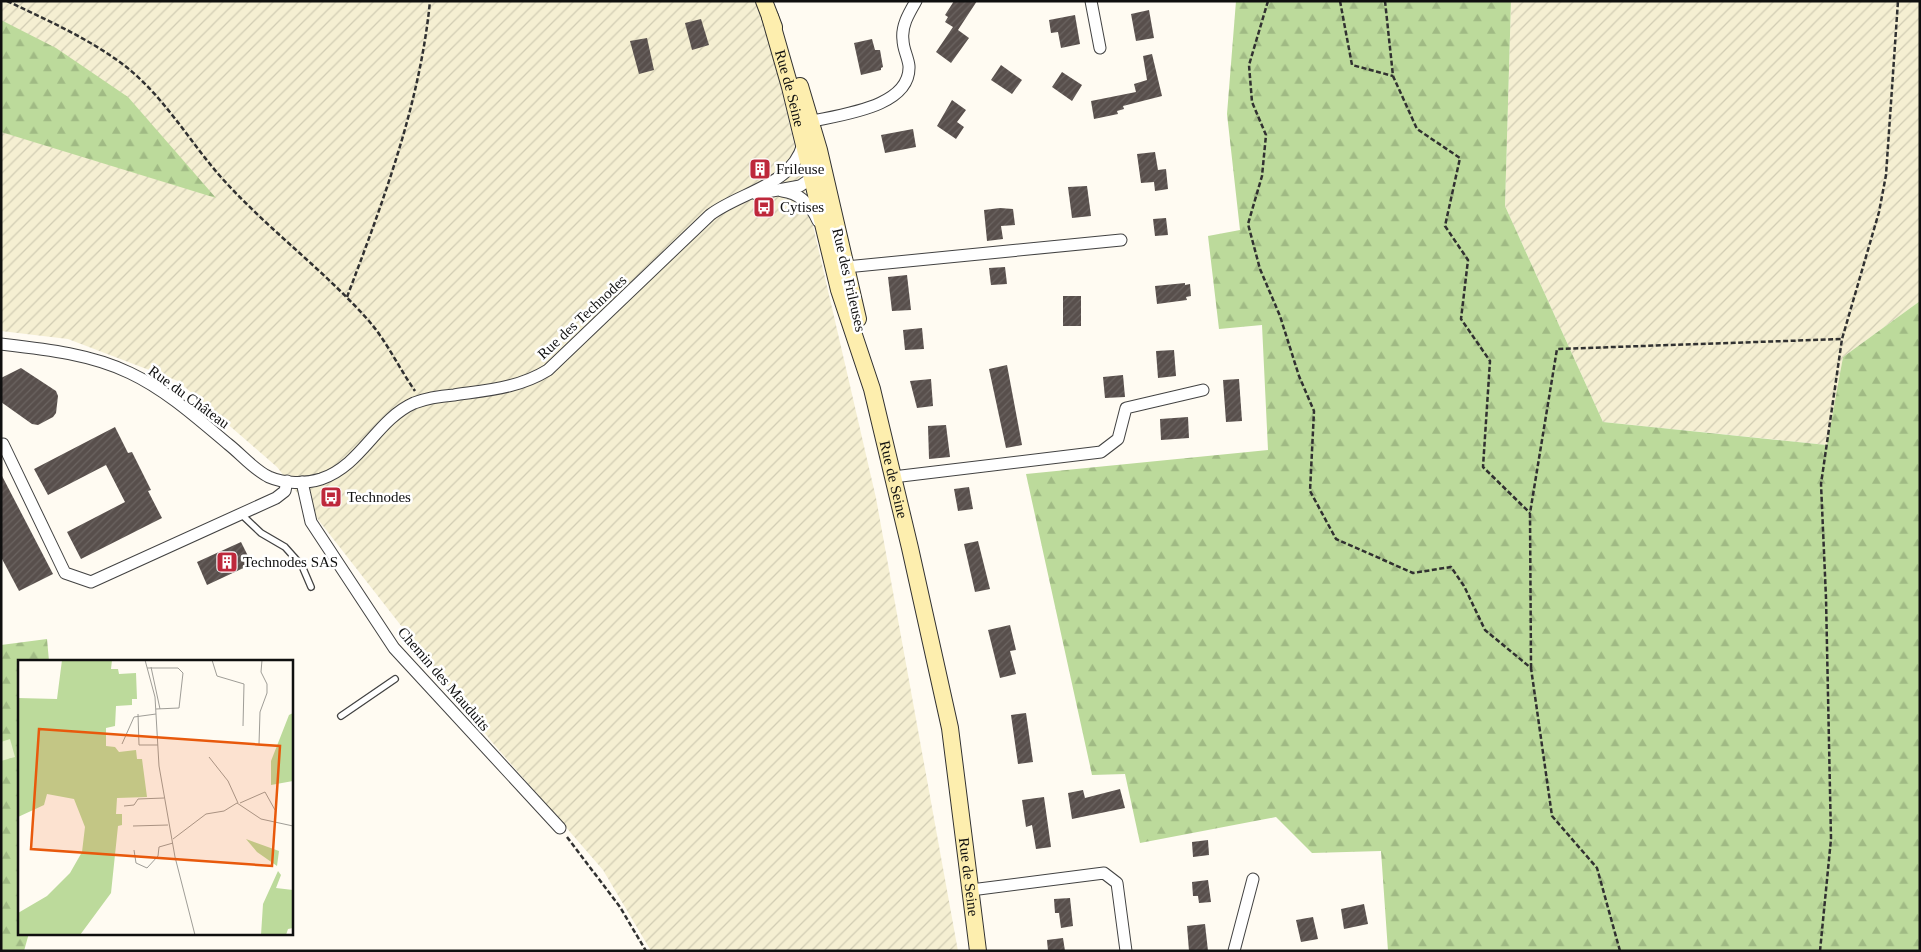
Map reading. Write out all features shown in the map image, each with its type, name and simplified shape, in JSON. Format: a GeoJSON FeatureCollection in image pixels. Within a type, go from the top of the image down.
{"type":"FeatureCollection","features":[{"type":"Feature","properties":{"kind":"street","name":"Rue des Frileuses"},"geometry":{"type":"LineString","coordinates":[[764,1],[799,85],[805,123],[818,175],[846,267],[872,389]]}},
{"type":"Feature","properties":{"kind":"street"},"geometry":{"type":"LineString","coordinates":[[805,123],[870,107],[889,100],[906,85],[909,67],[902,39],[906,17],[916,1]]}},
{"type":"Feature","properties":{"kind":"street"},"geometry":{"type":"LineString","coordinates":[[1092,1],[1100,48]]}},
{"type":"Feature","properties":{"kind":"street","name":"Rue de Seine"},"geometry":{"type":"LineString","coordinates":[[805,123],[804,140],[818,175],[827,243],[846,312],[872,389],[950,728],[978,951]]}},
{"type":"Feature","properties":{"kind":"street","name":"Rue des Technodes"},"geometry":{"type":"LineString","coordinates":[[240,454],[268,476],[287,482],[320,479],[343,468],[354,459],[389,421],[411,404],[513,387],[535,378],[560,360],[700,224],[720,208],[745,197],[782,176],[796,162],[804,140]]}},
{"type":"Feature","properties":{"kind":"street"},"geometry":{"type":"LineString","coordinates":[[782,176],[798,171],[818,175]]}},
{"type":"Feature","properties":{"kind":"street","name":"Rue des Technodes"},"geometry":{"type":"LineString","coordinates":[[745,197],[800,186],[818,175]]}},
{"type":"Feature","properties":{"kind":"street"},"geometry":{"type":"LineString","coordinates":[[776,191],[792,193],[806,202],[816,216],[827,243]]}},
{"type":"Feature","properties":{"kind":"street"},"geometry":{"type":"LineString","coordinates":[[846,267],[1121,240]]}},
{"type":"Feature","properties":{"kind":"street","name":"Rue du Château"},"geometry":{"type":"LineString","coordinates":[[1,344],[86,358],[129,372],[165,394],[240,454]]}},
{"type":"Feature","properties":{"kind":"street"},"geometry":{"type":"LineString","coordinates":[[893,477],[1101,452],[1118,438],[1126,408],[1203,390]]}},
{"type":"Feature","properties":{"kind":"street"},"geometry":{"type":"LineString","coordinates":[[3,444],[65,573],[91,582],[282,495],[287,482]]}},
{"type":"Feature","properties":{"kind":"street","name":"Chemin des Mauduits"},"geometry":{"type":"LineString","coordinates":[[302,482],[311,522],[394,648],[560,828]]}},
{"type":"Feature","properties":{"kind":"street"},"geometry":{"type":"LineString","coordinates":[[971,890],[1104,873],[1117,883],[1126,951]]}},
{"type":"Feature","properties":{"kind":"street"},"geometry":{"type":"LineString","coordinates":[[1234,951],[1253,879]]}},
{"type":"Feature","properties":{"kind":"lane"},"geometry":{"type":"LineString","coordinates":[[241,514],[261,533],[285,548],[302,566],[312,587]]}},
{"type":"Feature","properties":{"kind":"lane"},"geometry":{"type":"LineString","coordinates":[[341,716],[395,679]]}},
{"type":"Feature","properties":{"kind":"path"},"geometry":{"type":"LineString","coordinates":[[7,1],[86,40],[118,60],[145,82],[220,176],[287,243],[347,298],[370,323],[420,401]]}},
{"type":"Feature","properties":{"kind":"path"},"geometry":{"type":"LineString","coordinates":[[347,298],[371,233],[407,119],[419,76],[430,1]]}},
{"type":"Feature","properties":{"kind":"path"},"geometry":{"type":"LineString","coordinates":[[1268,1],[1249,66],[1252,102],[1266,135],[1262,176],[1248,224],[1260,269],[1280,316],[1299,376],[1314,411],[1310,491],[1336,539],[1413,574],[1451,567],[1464,586],[1485,630],[1531,668]]}},
{"type":"Feature","properties":{"kind":"path"},"geometry":{"type":"LineString","coordinates":[[1340,1],[1352,65],[1393,76]]}},
{"type":"Feature","properties":{"kind":"path"},"geometry":{"type":"LineString","coordinates":[[1385,1],[1393,76],[1417,129],[1460,158],[1445,226],[1468,260],[1461,319],[1490,361],[1483,467],[1530,513]]}},
{"type":"Feature","properties":{"kind":"path"},"geometry":{"type":"LineString","coordinates":[[1820,951],[1831,839],[1826,598],[1820,484],[1842,339],[1879,212],[1886,175],[1898,1]]}},
{"type":"Feature","properties":{"kind":"path"},"geometry":{"type":"LineString","coordinates":[[1620,951],[1597,868],[1552,816],[1531,668],[1530,513],[1557,349],[1842,339]]}},
{"type":"Feature","properties":{"kind":"path"},"geometry":{"type":"LineString","coordinates":[[560,828],[620,907],[646,951]]}},
{"type":"Feature","properties":{"kind":"shaded area"},"geometry":{"type":"Polygon","coordinates":[[[1,1],[761,1],[876,498],[958,951],[651,951],[603,870],[492,742],[277,467],[178,381],[68,339],[1,331],[1,1]]]}},
{"type":"Feature","properties":{"kind":"shaded area"},"geometry":{"type":"Polygon","coordinates":[[[1511,1],[1920,1],[1920,301],[1843,357],[1828,445],[1603,422],[1505,206],[1511,1]]]}},
{"type":"Feature","properties":{"kind":"green space"},"geometry":{"type":"Polygon","coordinates":[[[1236,1],[1511,1],[1505,206],[1603,422],[1827,445],[1843,357],[1920,301],[1920,951],[1388,951],[1381,851],[1312,853],[1276,817],[1140,843],[1125,774],[1092,775],[1026,474],[1268,450],[1262,325],[1219,329],[1208,236],[1240,230],[1227,114],[1236,1]]]}},
{"type":"Feature","properties":{"kind":"green space"},"geometry":{"type":"Polygon","coordinates":[[[1,20],[56,48],[128,97],[216,198],[1,132],[1,20]]]}},
{"type":"Feature","properties":{"kind":"green space"},"geometry":{"type":"Polygon","coordinates":[[[47,639],[49,660],[18,660],[18,934],[29,934],[24,951],[1,951],[1,645],[47,639]]]}},
{"type":"Feature","properties":{"kind":"green space"},"geometry":{"type":"Polygon","coordinates":[[[10,739],[15,757],[1,761],[1,742],[10,739]]]}},
{"type":"Feature","properties":{"kind":"building"},"geometry":{"type":"Polygon","coordinates":[[[954,1],[977,1],[958,30],[969,38],[951,63],[936,52],[953,27],[945,22],[948,17],[945,15],[954,1]]]}},
{"type":"Feature","properties":{"kind":"building"},"geometry":{"type":"Polygon","coordinates":[[[1149,10],[1154,38],[1136,41],[1131,14],[1149,10]]]}},
{"type":"Feature","properties":{"kind":"building"},"geometry":{"type":"Polygon","coordinates":[[[1075,15],[1080,44],[1061,48],[1058,32],[1051,33],[1049,20],[1075,15]]]}},
{"type":"Feature","properties":{"kind":"building"},"geometry":{"type":"Polygon","coordinates":[[[701,19],[709,45],[692,50],[685,23],[701,19]]]}},
{"type":"Feature","properties":{"kind":"building"},"geometry":{"type":"Polygon","coordinates":[[[647,38],[654,70],[639,74],[630,41],[647,38]]]}},
{"type":"Feature","properties":{"kind":"building"},"geometry":{"type":"Polygon","coordinates":[[[872,39],[875,50],[880,50],[883,67],[881,70],[861,75],[854,43],[872,39]]]}},
{"type":"Feature","properties":{"kind":"building"},"geometry":{"type":"Polygon","coordinates":[[[1152,54],[1162,96],[1123,106],[1124,109],[1117,111],[1118,114],[1094,119],[1091,101],[1136,92],[1134,84],[1147,80],[1143,56],[1152,54]]]}},
{"type":"Feature","properties":{"kind":"building"},"geometry":{"type":"Polygon","coordinates":[[[1001,65],[1022,80],[1012,94],[991,80],[1001,65]]]}},
{"type":"Feature","properties":{"kind":"building"},"geometry":{"type":"Polygon","coordinates":[[[1062,72],[1082,85],[1072,101],[1052,87],[1062,72]]]}},
{"type":"Feature","properties":{"kind":"building"},"geometry":{"type":"Polygon","coordinates":[[[952,100],[966,110],[957,122],[964,127],[956,139],[937,126],[952,100]]]}},
{"type":"Feature","properties":{"kind":"building"},"geometry":{"type":"Polygon","coordinates":[[[913,129],[916,147],[885,153],[881,135],[913,129]]]}},
{"type":"Feature","properties":{"kind":"building"},"geometry":{"type":"Polygon","coordinates":[[[1155,152],[1158,170],[1166,169],[1168,189],[1155,191],[1154,182],[1141,183],[1137,154],[1155,152]]]}},
{"type":"Feature","properties":{"kind":"building"},"geometry":{"type":"Polygon","coordinates":[[[1087,186],[1091,216],[1072,218],[1068,187],[1087,186]]]}},
{"type":"Feature","properties":{"kind":"building"},"geometry":{"type":"Polygon","coordinates":[[[1013,209],[1015,225],[1001,226],[1003,239],[987,241],[984,210],[1013,209]]]}},
{"type":"Feature","properties":{"kind":"building"},"geometry":{"type":"Polygon","coordinates":[[[1166,218],[1168,235],[1155,236],[1153,219],[1166,218]]]}},
{"type":"Feature","properties":{"kind":"building"},"geometry":{"type":"Polygon","coordinates":[[[1005,267],[1007,284],[991,285],[989,268],[1005,267]]]}},
{"type":"Feature","properties":{"kind":"building"},"geometry":{"type":"Polygon","coordinates":[[[907,275],[911,310],[892,311],[888,277],[907,275]]]}},
{"type":"Feature","properties":{"kind":"building"},"geometry":{"type":"Polygon","coordinates":[[[1185,283],[1185,285],[1190,284],[1191,296],[1186,297],[1187,300],[1157,304],[1155,286],[1185,283]]]}},
{"type":"Feature","properties":{"kind":"building"},"geometry":{"type":"Polygon","coordinates":[[[1063,296],[1081,296],[1081,326],[1063,326],[1063,296]]]}},
{"type":"Feature","properties":{"kind":"building"},"geometry":{"type":"Polygon","coordinates":[[[922,328],[924,349],[905,350],[903,330],[922,328]]]}},
{"type":"Feature","properties":{"kind":"building"},"geometry":{"type":"Polygon","coordinates":[[[1174,350],[1176,376],[1158,378],[1156,351],[1174,350]]]}},
{"type":"Feature","properties":{"kind":"building"},"geometry":{"type":"Polygon","coordinates":[[[1007,365],[1022,445],[1006,448],[989,369],[1007,365]]]}},
{"type":"Feature","properties":{"kind":"building"},"geometry":{"type":"Polygon","coordinates":[[[21,368],[56,391],[58,396],[56,413],[53,417],[38,425],[32,424],[1,402],[1,378],[21,368]]]}},
{"type":"Feature","properties":{"kind":"building"},"geometry":{"type":"Polygon","coordinates":[[[1123,375],[1125,397],[1105,398],[1103,377],[1123,375]]]}},
{"type":"Feature","properties":{"kind":"building"},"geometry":{"type":"Polygon","coordinates":[[[931,379],[933,406],[917,408],[910,381],[931,379]]]}},
{"type":"Feature","properties":{"kind":"building"},"geometry":{"type":"Polygon","coordinates":[[[1239,379],[1242,421],[1226,422],[1223,380],[1239,379]]]}},
{"type":"Feature","properties":{"kind":"building"},"geometry":{"type":"Polygon","coordinates":[[[1188,417],[1189,438],[1161,440],[1160,419],[1188,417]]]}},
{"type":"Feature","properties":{"kind":"building"},"geometry":{"type":"Polygon","coordinates":[[[946,425],[950,457],[929,459],[928,426],[946,425]]]}},
{"type":"Feature","properties":{"kind":"building"},"geometry":{"type":"Polygon","coordinates":[[[115,427],[128,453],[132,452],[151,490],[148,491],[162,518],[81,559],[67,532],[125,502],[106,465],[48,495],[34,469],[115,427]]]}},
{"type":"Feature","properties":{"kind":"building"},"geometry":{"type":"Polygon","coordinates":[[[1,474],[53,574],[19,591],[1,557],[1,474]]]}},
{"type":"Feature","properties":{"kind":"building"},"geometry":{"type":"Polygon","coordinates":[[[969,487],[973,509],[958,511],[954,489],[969,487]]]}},
{"type":"Feature","properties":{"kind":"building"},"geometry":{"type":"Polygon","coordinates":[[[978,541],[990,589],[975,592],[964,544],[978,541]]]}},
{"type":"Feature","properties":{"kind":"building","name":"Technodes SAS"},"geometry":{"type":"Polygon","coordinates":[[[241,542],[252,564],[207,585],[197,562],[241,542]]]}},
{"type":"Feature","properties":{"kind":"building"},"geometry":{"type":"Polygon","coordinates":[[[1010,625],[1016,650],[1010,651],[1016,674],[1000,678],[988,630],[1010,625]]]}},
{"type":"Feature","properties":{"kind":"building"},"geometry":{"type":"Polygon","coordinates":[[[1026,713],[1033,762],[1018,764],[1011,715],[1026,713]]]}},
{"type":"Feature","properties":{"kind":"building"},"geometry":{"type":"Polygon","coordinates":[[[1120,789],[1125,808],[1072,819],[1068,793],[1083,790],[1085,798],[1120,789]]]}},
{"type":"Feature","properties":{"kind":"building"},"geometry":{"type":"Polygon","coordinates":[[[1044,797],[1051,847],[1036,849],[1032,825],[1026,827],[1022,800],[1044,797]]]}},
{"type":"Feature","properties":{"kind":"building"},"geometry":{"type":"Polygon","coordinates":[[[1208,840],[1209,855],[1193,857],[1192,842],[1208,840]]]}},
{"type":"Feature","properties":{"kind":"building"},"geometry":{"type":"Polygon","coordinates":[[[1208,880],[1211,902],[1199,903],[1198,896],[1193,896],[1192,882],[1208,880]]]}},
{"type":"Feature","properties":{"kind":"building"},"geometry":{"type":"Polygon","coordinates":[[[1070,898],[1073,926],[1061,928],[1059,913],[1055,913],[1054,899],[1070,898]]]}},
{"type":"Feature","properties":{"kind":"building"},"geometry":{"type":"Polygon","coordinates":[[[1364,904],[1368,924],[1344,929],[1341,909],[1364,904]]]}},
{"type":"Feature","properties":{"kind":"building"},"geometry":{"type":"Polygon","coordinates":[[[1313,917],[1318,939],[1301,942],[1296,920],[1313,917]]]}},
{"type":"Feature","properties":{"kind":"building"},"geometry":{"type":"Polygon","coordinates":[[[1205,924],[1208,951],[1189,951],[1187,926],[1205,924]]]}},
{"type":"Feature","properties":{"kind":"building"},"geometry":{"type":"Polygon","coordinates":[[[1063,938],[1065,951],[1048,951],[1047,940],[1063,938]]]}},
{"type":"Feature","properties":{"kind":"place","name":"Frileuse"},"geometry":{"type":"Point","coordinates":[760,169]}},
{"type":"Feature","properties":{"kind":"place","name":"Cytises"},"geometry":{"type":"Point","coordinates":[764,207]}},
{"type":"Feature","properties":{"kind":"place","name":"Technodes"},"geometry":{"type":"Point","coordinates":[331,497]}},
{"type":"Feature","properties":{"kind":"place","name":"Technodes SAS"},"geometry":{"type":"Point","coordinates":[227,562]}}]}
